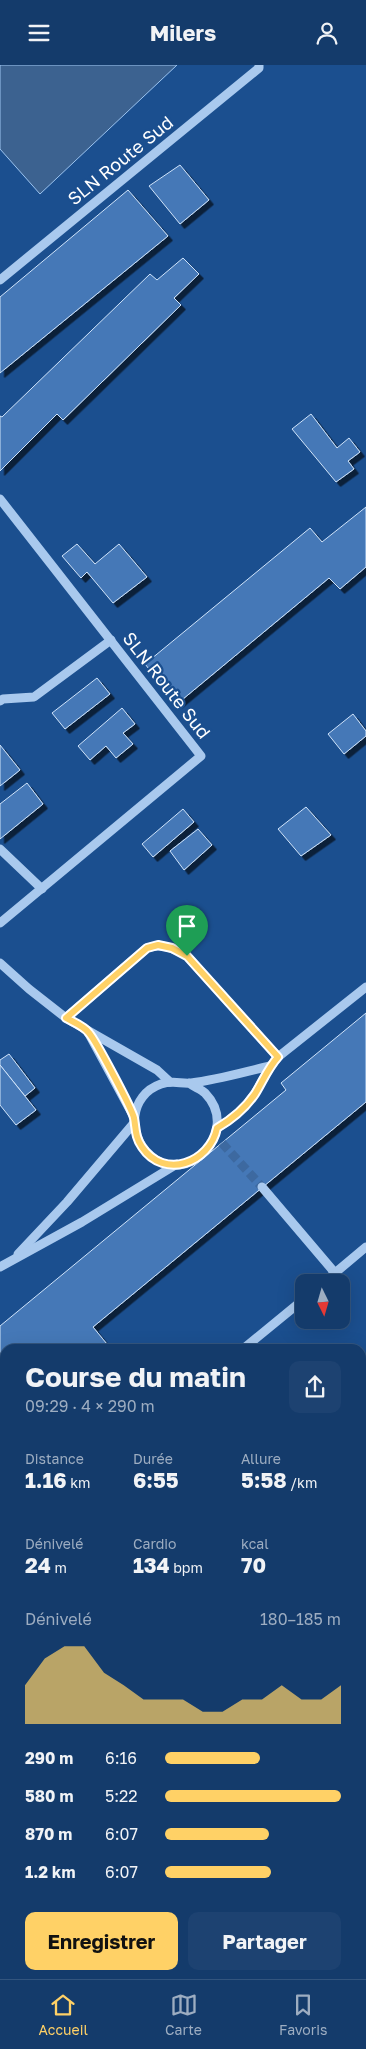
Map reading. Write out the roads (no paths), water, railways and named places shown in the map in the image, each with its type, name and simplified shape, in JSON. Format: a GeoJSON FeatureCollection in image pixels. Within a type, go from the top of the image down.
{"type":"FeatureCollection","features":[{"type":"Feature","properties":{"kind":"lane","name":"SLN Route Sud"},"geometry":{"type":"LineString","coordinates":[[0,280],[259,68],[259,65]]}},
{"type":"Feature","properties":{"kind":"lane","name":"SLN Route Sud"},"geometry":{"type":"LineString","coordinates":[[0,499],[202,756],[0,923]]}},
{"type":"Feature","properties":{"kind":"lane"},"geometry":{"type":"LineString","coordinates":[[1,699],[34,697],[111,640]]}},
{"type":"Feature","properties":{"kind":"lane"},"geometry":{"type":"LineString","coordinates":[[0,849],[42,889]]}},
{"type":"Feature","properties":{"kind":"lane"},"geometry":{"type":"LineString","coordinates":[[66,1018],[147,948],[158,945],[172,948],[187,956],[278,1057]]}},
{"type":"Feature","properties":{"kind":"lane"},"geometry":{"type":"LineString","coordinates":[[0,963],[66,1018],[150,1065],[170,1082]]}},
{"type":"Feature","properties":{"kind":"lane"},"geometry":{"type":"LineString","coordinates":[[217,1128],[228,1122],[254,1095],[270,1066],[278,1057],[366,987]]}},
{"type":"Feature","properties":{"kind":"lane"},"geometry":{"type":"LineString","coordinates":[[88,1031],[134,1120],[136,1137],[142,1148],[152,1157],[164,1163],[177,1165],[189,1163],[218,1141],[215,1109],[205,1093],[189,1083]]}},
{"type":"Feature","properties":{"kind":"lane"},"geometry":{"type":"LineString","coordinates":[[12,1259],[67,1202],[134,1120],[142,1097],[160,1084],[170,1082],[189,1083],[270,1066]]}},
{"type":"Feature","properties":{"kind":"lane"},"geometry":{"type":"LineString","coordinates":[[0,1267],[82,1222],[177,1165]]}},
{"type":"Feature","properties":{"kind":"lane"},"geometry":{"type":"LineString","coordinates":[[262,1187],[335,1273],[366,1247]]}},
{"type":"Feature","properties":{"kind":"lane"},"geometry":{"type":"LineString","coordinates":[[249,1344],[295,1306]]}},
{"type":"Feature","properties":{"kind":"water"},"geometry":{"type":"Polygon","coordinates":[[[0,65],[177,65],[40,194],[0,149],[0,65]]]}},
{"type":"Feature","properties":{"kind":"tunnel"},"geometry":{"type":"LineString","coordinates":[[222,1143],[262,1187]]}}]}
